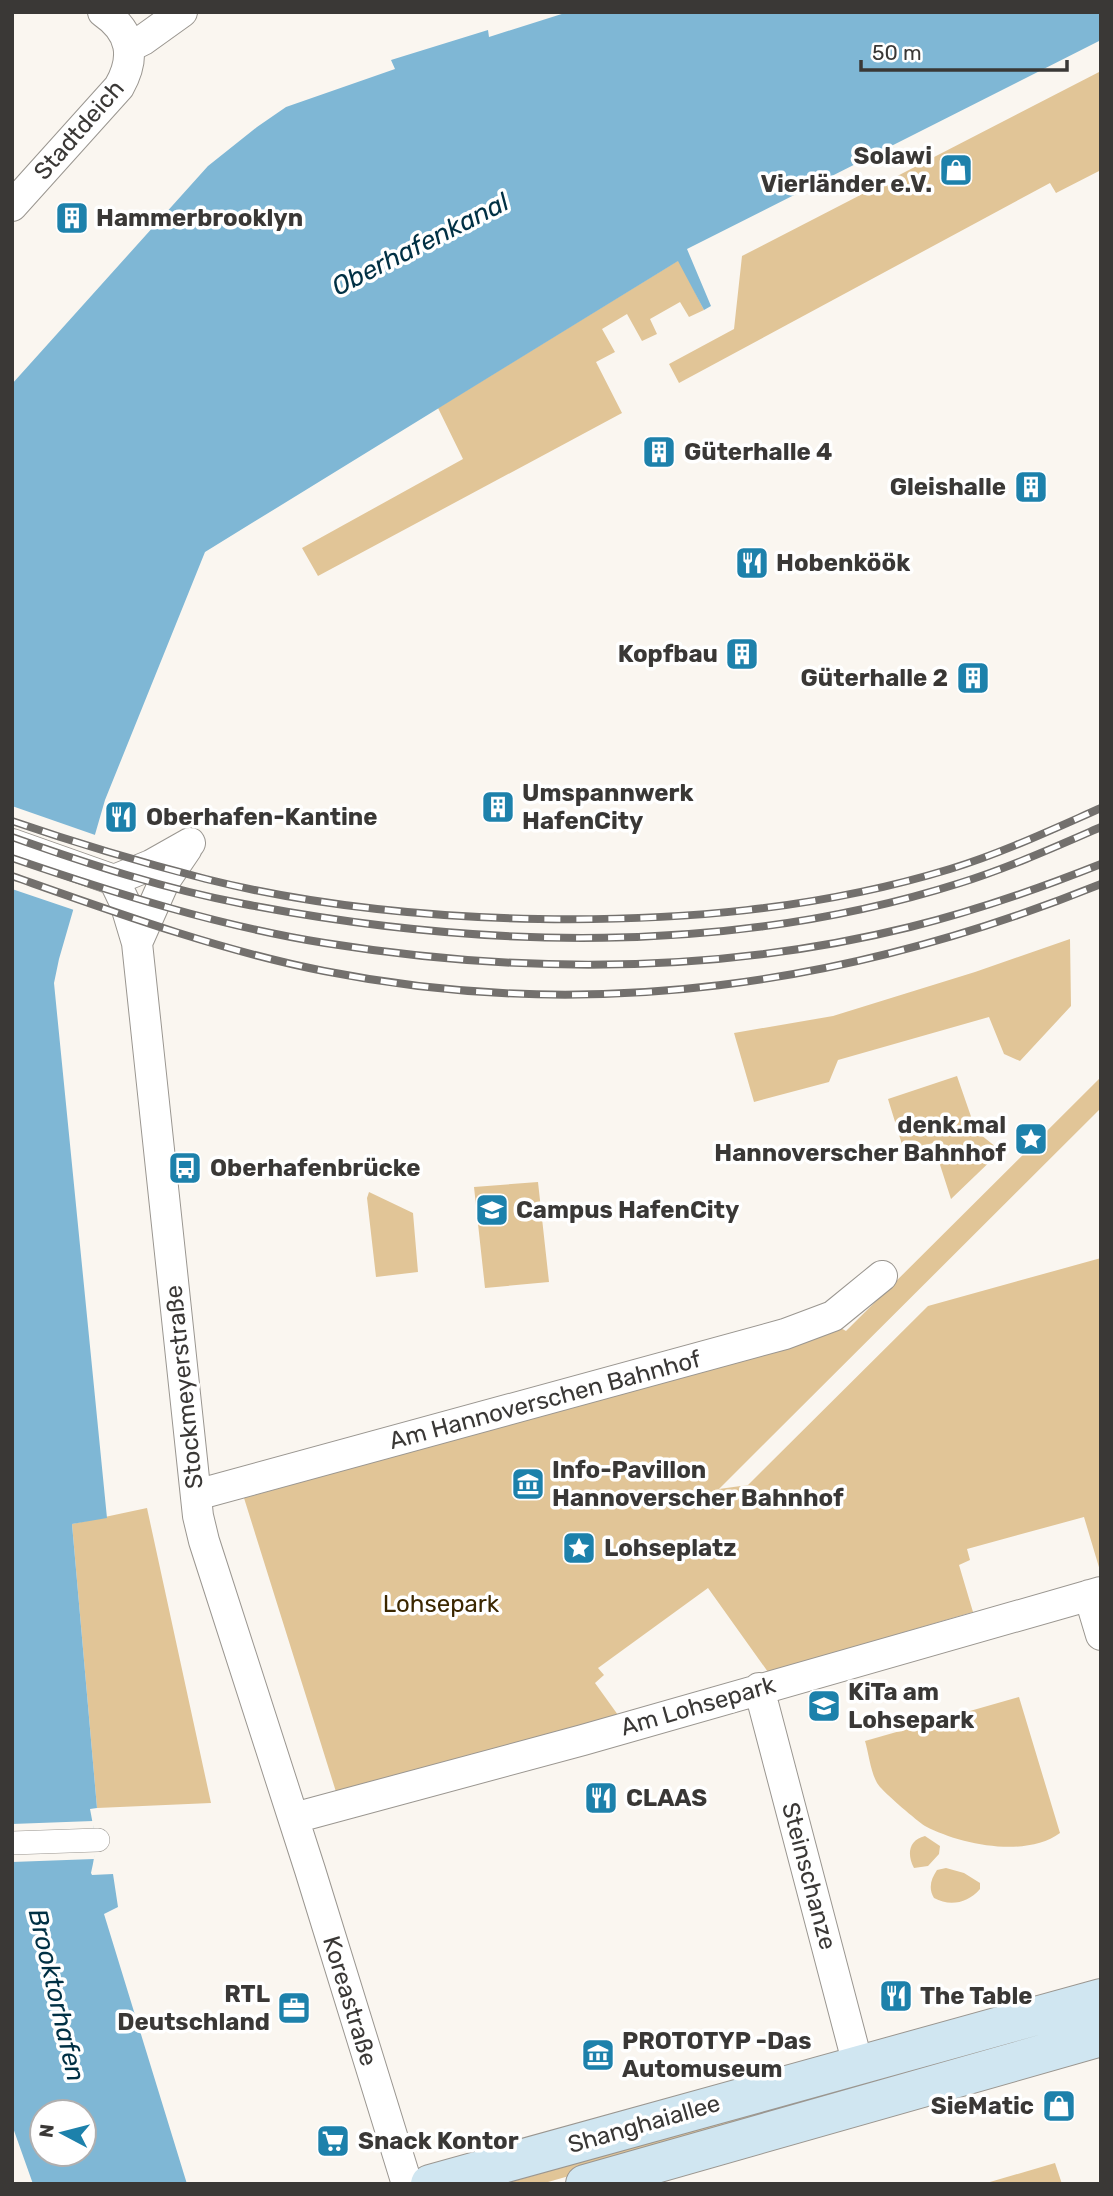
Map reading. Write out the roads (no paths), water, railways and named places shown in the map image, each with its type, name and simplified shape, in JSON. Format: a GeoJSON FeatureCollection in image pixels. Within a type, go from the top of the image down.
{"type":"FeatureCollection","features":[{"type":"Feature","properties":{"kind":"main road","name":"Shanghaiallee"},"geometry":{"type":"LineString","coordinates":[[430,2184],[1101,1998]]}},
{"type":"Feature","properties":{"kind":"main road","name":"Shanghaiallee"},"geometry":{"type":"LineString","coordinates":[[585,2184],[1101,2038]]}},
{"type":"Feature","properties":{"kind":"street","name":"Stadtdeich"},"geometry":{"type":"LineString","coordinates":[[12,206],[119,87],[130,63],[129,47],[123,31],[103,12]]}},
{"type":"Feature","properties":{"kind":"street","name":"Stadtdeich"},"geometry":{"type":"LineString","coordinates":[[129,47],[182,12]]}},
{"type":"Feature","properties":{"kind":"street","name":"Stockmeyerstraße"},"geometry":{"type":"LineString","coordinates":[[137,943],[164,882],[190,843],[151,866],[114,880],[125,903],[137,943],[196,1495],[204,1541],[294,1818]]}},
{"type":"Feature","properties":{"kind":"street"},"geometry":{"type":"LineString","coordinates":[[12,844],[114,880]]}},
{"type":"Feature","properties":{"kind":"street","name":"Am Hannoverschen Bahnhof"},"geometry":{"type":"LineString","coordinates":[[196,1495],[785,1335],[833,1316],[882,1276]]}},
{"type":"Feature","properties":{"kind":"street"},"geometry":{"type":"LineString","coordinates":[[1095,1594],[1101,1635]]}},
{"type":"Feature","properties":{"kind":"street","name":"Am Lohsepark"},"geometry":{"type":"LineString","coordinates":[[294,1818],[583,1740],[1095,1594]]}},
{"type":"Feature","properties":{"kind":"street","name":"Steinschanze"},"geometry":{"type":"LineString","coordinates":[[759,1688],[858,2065]]}},
{"type":"Feature","properties":{"kind":"street","name":"Koreastraße"},"geometry":{"type":"LineString","coordinates":[[294,1818],[407,2184]]}},
{"type":"Feature","properties":{"kind":"street"},"geometry":{"type":"LineString","coordinates":[[12,1843],[98,1840]]}},
{"type":"Feature","properties":{"kind":"water"},"geometry":{"type":"Polygon","coordinates":[[[568,12],[1101,12],[1101,40],[687,249],[711,306],[704,310],[678,261],[205,552],[105,800],[54,983],[107,1518],[72,1524],[97,1808],[90,1809],[95,1840],[91,1873],[113,1874],[118,1907],[104,1914],[187,2184],[33,2184],[12,2125],[12,384],[208,166],[257,127],[286,107],[395,69],[391,60],[488,30],[489,37],[568,12]]]}},
{"type":"Feature","properties":{"kind":"railway"},"geometry":{"type":"LineString","coordinates":[[12,821],[157,866],[288,896],[413,913],[497,918],[591,919],[746,910],[900,883],[969,863],[1101,808]]}},
{"type":"Feature","properties":{"kind":"railway"},"geometry":{"type":"LineString","coordinates":[[12,837],[127,875],[244,904],[423,930],[604,938],[694,934],[784,923],[873,907],[978,877],[1101,827]]}},
{"type":"Feature","properties":{"kind":"railway"},"geometry":{"type":"LineString","coordinates":[[12,858],[167,907],[285,936],[398,953],[545,964],[692,961],[765,954],[838,942],[958,914],[1101,864]]}},
{"type":"Feature","properties":{"kind":"railway"},"geometry":{"type":"LineString","coordinates":[[12,876],[166,929],[284,962],[424,987],[523,994],[621,993],[719,985],[816,970],[911,948],[1007,919],[1101,884]]}},
{"type":"Feature","properties":{"kind":"place","name":"Solawi Vierländer e.V."},"geometry":{"type":"Point","coordinates":[956,170]}},
{"type":"Feature","properties":{"kind":"place","name":"Hammerbrooklyn"},"geometry":{"type":"Point","coordinates":[72,218]}},
{"type":"Feature","properties":{"kind":"place","name":"Güterhalle 4"},"geometry":{"type":"Point","coordinates":[659,452]}},
{"type":"Feature","properties":{"kind":"place","name":"Gleishalle"},"geometry":{"type":"Point","coordinates":[1031,487]}},
{"type":"Feature","properties":{"kind":"place","name":"Hobenköök"},"geometry":{"type":"Point","coordinates":[752,563]}},
{"type":"Feature","properties":{"kind":"place","name":"Kopfbau"},"geometry":{"type":"Point","coordinates":[742,654]}},
{"type":"Feature","properties":{"kind":"place","name":"Güterhalle 2"},"geometry":{"type":"Point","coordinates":[973,678]}},
{"type":"Feature","properties":{"kind":"place","name":"Umspannwerk HafenCity"},"geometry":{"type":"Point","coordinates":[498,807]}},
{"type":"Feature","properties":{"kind":"place","name":"Oberhafen-Kantine"},"geometry":{"type":"Point","coordinates":[121,817]}},
{"type":"Feature","properties":{"kind":"place","name":"denk.mal Hannoverscher Bahnhof"},"geometry":{"type":"Point","coordinates":[1031,1139]}},
{"type":"Feature","properties":{"kind":"place","name":"Oberhafenbrücke"},"geometry":{"type":"Point","coordinates":[185,1168]}},
{"type":"Feature","properties":{"kind":"place","name":"Campus HafenCity"},"geometry":{"type":"Point","coordinates":[492,1210]}},
{"type":"Feature","properties":{"kind":"place","name":"Info-Pavillon Hannoverscher Bahnhof"},"geometry":{"type":"Point","coordinates":[528,1484]}},
{"type":"Feature","properties":{"kind":"place","name":"Lohseplatz"},"geometry":{"type":"Point","coordinates":[579,1548]}},
{"type":"Feature","properties":{"kind":"place","name":"KiTa am Lohsepark"},"geometry":{"type":"Point","coordinates":[824,1706]}},
{"type":"Feature","properties":{"kind":"place","name":"CLAAS"},"geometry":{"type":"Point","coordinates":[601,1798]}},
{"type":"Feature","properties":{"kind":"place","name":"The Table"},"geometry":{"type":"Point","coordinates":[896,1996]}},
{"type":"Feature","properties":{"kind":"place","name":"RTL Deutschland"},"geometry":{"type":"Point","coordinates":[294,2008]}},
{"type":"Feature","properties":{"kind":"place","name":"PROTOTYP -Das Automuseum"},"geometry":{"type":"Point","coordinates":[598,2055]}},
{"type":"Feature","properties":{"kind":"place","name":"SieMatic"},"geometry":{"type":"Point","coordinates":[1059,2106]}},
{"type":"Feature","properties":{"kind":"place","name":"Snack Kontor"},"geometry":{"type":"Point","coordinates":[333,2141]}},
{"type":"Feature","properties":{"kind":"water label","name":"Oberhafenkanal"},"geometry":{"type":"Point","coordinates":[420,244]}},
{"type":"Feature","properties":{"kind":"water label","name":"Brooktorhafen"},"geometry":{"type":"Point","coordinates":[57,1995]}},
{"type":"Feature","properties":{"kind":"park label","name":"Lohsepark"},"geometry":{"type":"Point","coordinates":[441,1604]}}]}
